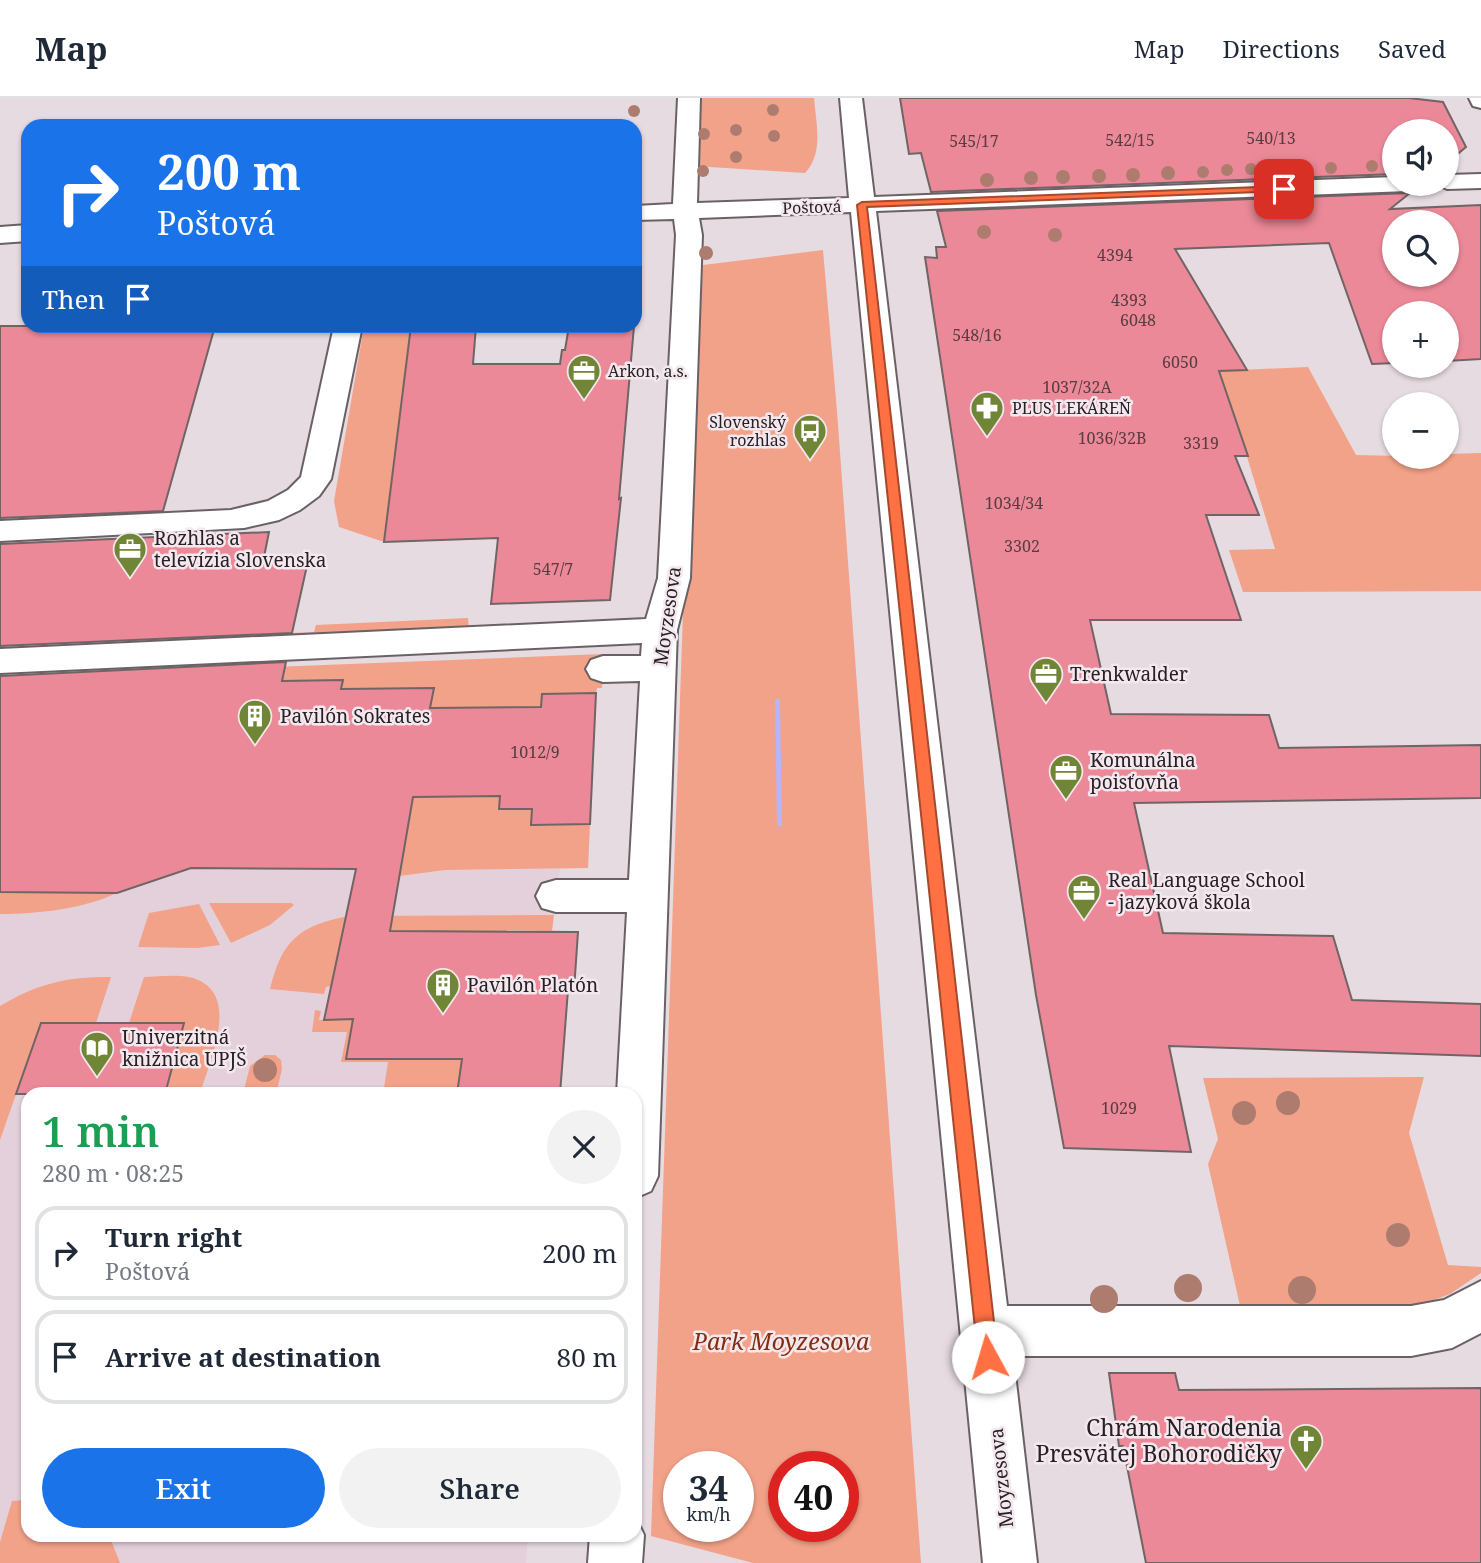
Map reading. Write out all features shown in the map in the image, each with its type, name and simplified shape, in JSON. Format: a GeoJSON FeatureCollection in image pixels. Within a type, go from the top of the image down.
{"type":"FeatureCollection","features":[{"type":"Feature","properties":{"kind":"street","name":"Moyzesova"},"geometry":{"type":"LineString","coordinates":[[639,1087],[660,649],[674,578],[688,243],[684,195],[689,98]]}},
{"type":"Feature","properties":{"kind":"street","name":"Moyzesova"},"geometry":{"type":"LineString","coordinates":[[851,98],[1010,1563]]}},
{"type":"Feature","properties":{"kind":"street"},"geometry":{"type":"LineString","coordinates":[[1459,182],[1481,181]]}},
{"type":"Feature","properties":{"kind":"street","name":"Poštová"},"geometry":{"type":"LineString","coordinates":[[642,213],[1382,185]]}},
{"type":"Feature","properties":{"kind":"street"},"geometry":{"type":"LineString","coordinates":[[0,234],[21,233]]}},
{"type":"Feature","properties":{"kind":"street"},"geometry":{"type":"LineString","coordinates":[[0,531],[231,520],[256,516],[294,502],[306,493],[317,479],[347,333]]}},
{"type":"Feature","properties":{"kind":"street"},"geometry":{"type":"LineString","coordinates":[[0,661],[660,649]]}},
{"type":"Feature","properties":{"kind":"street"},"geometry":{"type":"LineString","coordinates":[[603,669],[660,649]]}},
{"type":"Feature","properties":{"kind":"street"},"geometry":{"type":"LineString","coordinates":[[556,896],[649,896]]}},
{"type":"Feature","properties":{"kind":"street"},"geometry":{"type":"LineString","coordinates":[[985,1331],[1411,1331],[1452,1323],[1481,1306]]}},
{"type":"Feature","properties":{"kind":"street"},"geometry":{"type":"LineString","coordinates":[[615,1563],[616,1542]]}},
{"type":"Feature","properties":{"kind":"shaded area"},"geometry":{"type":"Polygon","coordinates":[[[604,654],[602,688],[597,688],[596,693],[588,868],[560,869],[552,930],[578,932],[574,990],[568,991],[561,1087],[21,1087],[21,1542],[528,1542],[526,1563],[0,1563],[0,715],[390,663],[604,654]]]}},
{"type":"Feature","properties":{"kind":"shaded area"},"geometry":{"type":"Polygon","coordinates":[[[775,699],[780,699],[782,826],[777,826],[775,699]]]}},
{"type":"Feature","properties":{"kind":"green space"},"geometry":{"type":"Polygon","coordinates":[[[696,98],[814,98],[817,147],[811,165],[805,173],[694,166],[696,98]]]}},
{"type":"Feature","properties":{"kind":"green space","name":"Park Moyzesova"},"geometry":{"type":"Polygon","coordinates":[[[823,250],[921,1563],[753,1563],[674,1542],[754,1542],[754,1451],[663,1451],[663,1539],[651,1536],[695,266],[823,250]]]}},
{"type":"Feature","properties":{"kind":"green space"},"geometry":{"type":"Polygon","coordinates":[[[363,333],[410,333],[384,542],[339,527],[334,501],[363,333]]]}},
{"type":"Feature","properties":{"kind":"green space"},"geometry":{"type":"Polygon","coordinates":[[[1308,367],[1356,455],[1382,456],[1382,469],[1459,469],[1459,454],[1481,453],[1481,591],[1243,592],[1229,550],[1275,549],[1238,427],[1196,372],[1308,367]]]}},
{"type":"Feature","properties":{"kind":"green space"},"geometry":{"type":"Polygon","coordinates":[[[468,618],[469,630],[212,642],[214,629],[268,634],[314,632],[316,625],[468,618]]]}},
{"type":"Feature","properties":{"kind":"green space"},"geometry":{"type":"Polygon","coordinates":[[[604,654],[602,688],[597,688],[596,693],[542,694],[541,707],[500,796],[499,809],[532,809],[531,825],[590,824],[588,868],[445,870],[399,876],[434,688],[341,689],[343,680],[292,681],[285,704],[8,892],[117,893],[60,910],[0,914],[0,711],[47,709],[60,672],[69,675],[604,654]]]}},
{"type":"Feature","properties":{"kind":"green space"},"geometry":{"type":"Polygon","coordinates":[[[209,903],[294,905],[270,925],[231,943],[209,903]]]}},
{"type":"Feature","properties":{"kind":"green space"},"geometry":{"type":"Polygon","coordinates":[[[199,904],[220,945],[197,948],[138,947],[149,913],[199,904]]]}},
{"type":"Feature","properties":{"kind":"green space"},"geometry":{"type":"Polygon","coordinates":[[[554,915],[552,931],[507,930],[507,934],[343,931],[332,986],[326,987],[324,994],[270,989],[280,958],[287,947],[305,931],[331,920],[348,916],[554,915]]]}},
{"type":"Feature","properties":{"kind":"green space"},"geometry":{"type":"Polygon","coordinates":[[[111,977],[96,1023],[41,1023],[0,1140],[0,1006],[53,983],[80,978],[111,977]]]}},
{"type":"Feature","properties":{"kind":"green space"},"geometry":{"type":"Polygon","coordinates":[[[144,977],[192,978],[211,989],[217,1001],[218,1032],[202,1087],[167,1087],[184,1023],[129,1023],[144,977]]]}},
{"type":"Feature","properties":{"kind":"green space"},"geometry":{"type":"Polygon","coordinates":[[[315,1010],[321,1011],[319,1020],[353,1019],[464,1044],[458,1087],[384,1087],[388,1062],[341,1062],[347,1032],[312,1032],[315,1010]]]}},
{"type":"Feature","properties":{"kind":"green space"},"geometry":{"type":"Polygon","coordinates":[[[265,1055],[275,1055],[281,1060],[282,1069],[278,1087],[245,1087],[250,1066],[265,1055]]]}},
{"type":"Feature","properties":{"kind":"green space"},"geometry":{"type":"Polygon","coordinates":[[[1424,1077],[1409,1133],[1448,1265],[1481,1267],[1481,1273],[1450,1294],[1404,1311],[1241,1310],[1208,1164],[1218,1139],[1203,1078],[1424,1077]]]}},
{"type":"Feature","properties":{"kind":"green space"},"geometry":{"type":"Polygon","coordinates":[[[21,1500],[21,1542],[112,1542],[120,1563],[0,1563],[0,1542],[12,1501],[21,1500]]]}},
{"type":"Feature","properties":{"kind":"building"},"geometry":{"type":"Polygon","coordinates":[[[900,98],[1409,98],[1443,102],[1452,119],[1382,119],[1382,175],[931,192],[921,153],[909,154],[900,98]]]}},
{"type":"Feature","properties":{"kind":"building"},"geometry":{"type":"Polygon","coordinates":[[[1459,133],[1466,147],[1459,153],[1459,133]]]}},
{"type":"Feature","properties":{"kind":"building"},"geometry":{"type":"Polygon","coordinates":[[[1382,194],[1406,196],[1390,209],[1481,205],[1481,359],[1459,360],[1459,301],[1382,301],[1382,364],[1372,364],[1329,243],[1175,249],[1247,370],[1219,371],[1248,456],[1235,456],[1259,515],[1206,515],[1241,620],[1090,620],[1111,714],[1269,715],[1279,748],[1481,745],[1481,798],[1134,803],[1163,933],[1333,936],[1352,1000],[1481,1004],[1481,1056],[1169,1046],[1191,1152],[1064,1148],[1036,995],[925,257],[937,258],[936,247],[946,247],[937,211],[1382,194]]]}},
{"type":"Feature","properties":{"kind":"building"},"geometry":{"type":"Polygon","coordinates":[[[0,326],[21,326],[21,333],[213,333],[163,511],[0,518],[0,326]]]}},
{"type":"Feature","properties":{"kind":"building"},"geometry":{"type":"Polygon","coordinates":[[[410,333],[475,333],[473,364],[560,364],[568,333],[633,333],[610,600],[491,604],[498,538],[384,542],[410,333]]]}},
{"type":"Feature","properties":{"kind":"building","name":"Rozhlas a televízia Slovenska"},"geometry":{"type":"Polygon","coordinates":[[[269,532],[263,562],[308,561],[292,633],[0,646],[0,544],[269,532]]]}},
{"type":"Feature","properties":{"kind":"building"},"geometry":{"type":"Polygon","coordinates":[[[286,662],[282,681],[343,680],[341,689],[434,688],[430,708],[541,707],[542,694],[596,693],[590,824],[531,825],[532,809],[499,809],[500,796],[413,797],[390,931],[578,932],[574,990],[568,990],[561,1087],[458,1087],[462,1059],[346,1059],[353,1019],[324,1020],[356,869],[191,868],[117,893],[0,892],[0,676],[286,662]]]}},
{"type":"Feature","properties":{"kind":"building"},"geometry":{"type":"Polygon","coordinates":[[[41,1023],[184,1023],[167,1087],[21,1087],[21,1094],[16,1094],[41,1023]]]}},
{"type":"Feature","properties":{"kind":"building","name":"Chrám Narodenia Presvätej Bohorodičky"},"geometry":{"type":"Polygon","coordinates":[[[1109,1373],[1175,1373],[1179,1390],[1481,1388],[1481,1563],[1146,1563],[1123,1446],[1119,1446],[1109,1373]]]}},
{"type":"Feature","properties":{"kind":"place","name":"Arkon, a.s."},"geometry":{"type":"Point","coordinates":[584,401]}},
{"type":"Feature","properties":{"kind":"place","name":"PLUS LEKÁREŇ"},"geometry":{"type":"Point","coordinates":[987,438]}},
{"type":"Feature","properties":{"kind":"place","name":"Slovenský rozhlas"},"geometry":{"type":"Point","coordinates":[810,461]}},
{"type":"Feature","properties":{"kind":"place","name":"Rozhlas a televízia Slovenska"},"geometry":{"type":"Point","coordinates":[130,579]}},
{"type":"Feature","properties":{"kind":"place","name":"Trenkwalder"},"geometry":{"type":"Point","coordinates":[1046,704]}},
{"type":"Feature","properties":{"kind":"place","name":"Pavilón Sokrates"},"geometry":{"type":"Point","coordinates":[255,746]}},
{"type":"Feature","properties":{"kind":"place","name":"Komunálna poisťovňa"},"geometry":{"type":"Point","coordinates":[1066,801]}},
{"type":"Feature","properties":{"kind":"place","name":"Real Language School - jazyková škola"},"geometry":{"type":"Point","coordinates":[1084,921]}},
{"type":"Feature","properties":{"kind":"place","name":"Pavilón Platón"},"geometry":{"type":"Point","coordinates":[443,1015]}},
{"type":"Feature","properties":{"kind":"place","name":"Univerzitná knižnica UPJŠ"},"geometry":{"type":"Point","coordinates":[97,1078]}},
{"type":"Feature","properties":{"kind":"place","name":"Chrám Narodenia Presvätej Bohorodičky"},"geometry":{"type":"Point","coordinates":[1306,1471]}},
{"type":"Feature","properties":{"kind":"route"},"geometry":{"type":"LineString","coordinates":[[988,1357],[862,205],[1284,189]]}}]}
